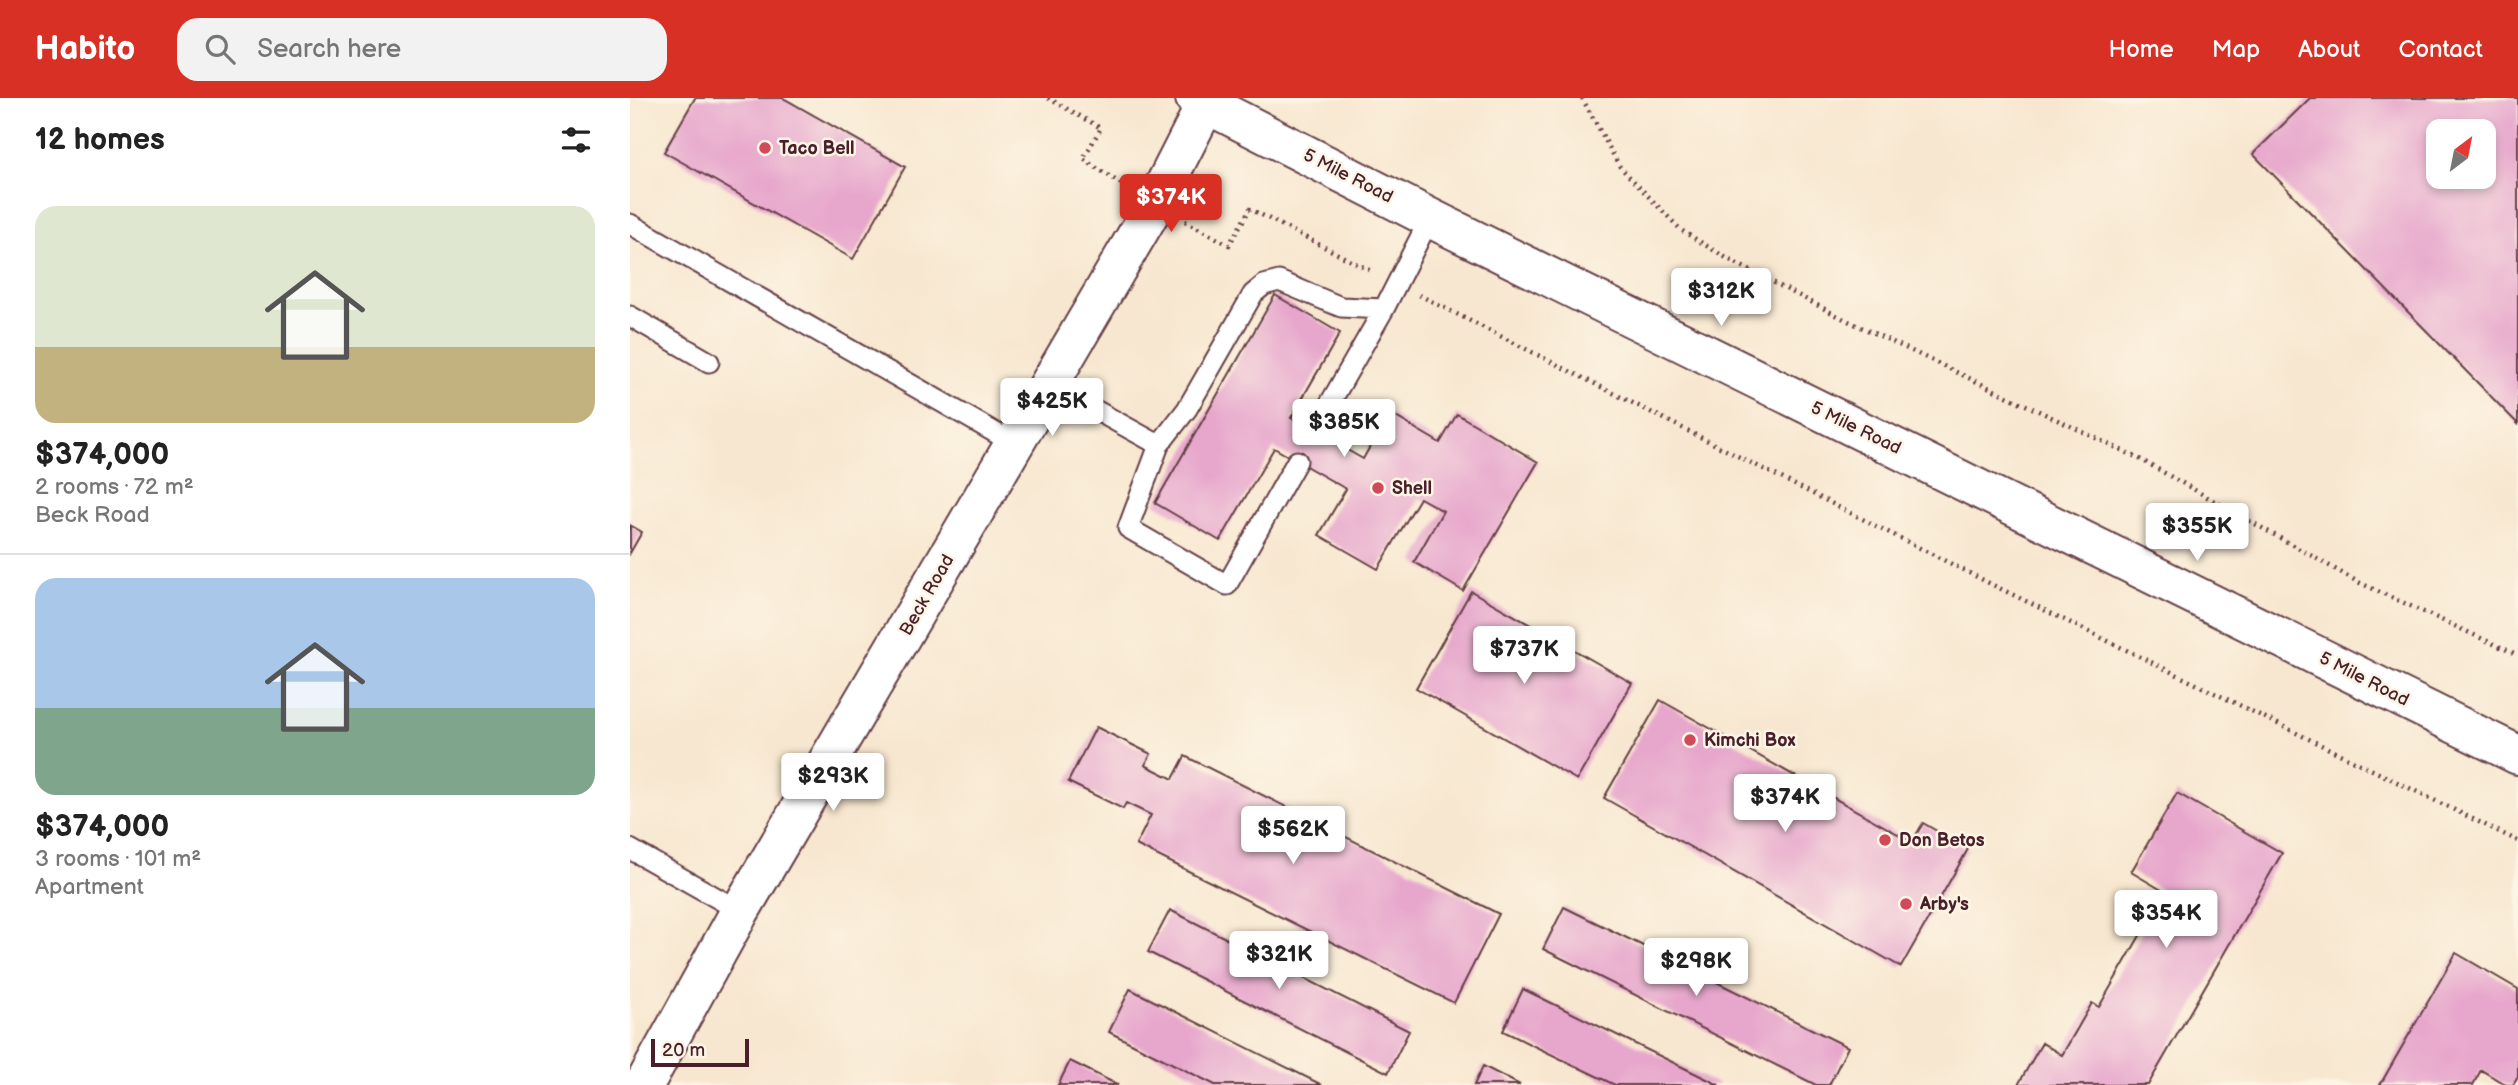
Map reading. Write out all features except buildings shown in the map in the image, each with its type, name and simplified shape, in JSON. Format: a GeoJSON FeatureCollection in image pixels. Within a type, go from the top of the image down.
{"type":"FeatureCollection","features":[{"type":"Feature","properties":{"kind":"street","name":"Beck Road"},"geometry":{"type":"LineString","coordinates":[[644,1085],[740,911],[1155,204],[1206,100]]}},
{"type":"Feature","properties":{"kind":"street","name":"5 Mile Road"},"geometry":{"type":"LineString","coordinates":[[1206,100],[1430,218],[2518,755]]}},
{"type":"Feature","properties":{"kind":"lane"},"geometry":{"type":"LineString","coordinates":[[1314,431],[1398,285],[1430,218]]}},
{"type":"Feature","properties":{"kind":"lane"},"geometry":{"type":"LineString","coordinates":[[630,224],[1015,444]]}},
{"type":"Feature","properties":{"kind":"lane"},"geometry":{"type":"LineString","coordinates":[[1297,461],[1227,585],[1128,528],[1159,445],[1187,409],[1253,294],[1264,285],[1279,281],[1341,307],[1384,309]]}},
{"type":"Feature","properties":{"kind":"lane"},"geometry":{"type":"LineString","coordinates":[[630,316],[709,362]]}},
{"type":"Feature","properties":{"kind":"lane"},"geometry":{"type":"LineString","coordinates":[[1048,384],[1159,445]]}},
{"type":"Feature","properties":{"kind":"lane"},"geometry":{"type":"LineString","coordinates":[[630,849],[740,911]]}},
{"type":"Feature","properties":{"kind":"path"},"geometry":{"type":"LineString","coordinates":[[1048,98],[1101,128],[1083,159],[1155,204],[1229,245],[1250,209],[1996,586],[2518,841]]}},
{"type":"Feature","properties":{"kind":"path"},"geometry":{"type":"LineString","coordinates":[[1582,98],[1619,167],[1681,230],[1728,259],[1844,319],[2138,458],[2358,582],[2518,655]]}},
{"type":"Feature","properties":{"kind":"place","name":"Taco Bell"},"geometry":{"type":"Point","coordinates":[765,148]}},
{"type":"Feature","properties":{"kind":"place","name":"Shell"},"geometry":{"type":"Point","coordinates":[1378,488]}},
{"type":"Feature","properties":{"kind":"place","name":"Kimchi Box"},"geometry":{"type":"Point","coordinates":[1690,740]}},
{"type":"Feature","properties":{"kind":"place","name":"Don Betos"},"geometry":{"type":"Point","coordinates":[1885,840]}},
{"type":"Feature","properties":{"kind":"place","name":"Arby's"},"geometry":{"type":"Point","coordinates":[1906,904]}}]}
